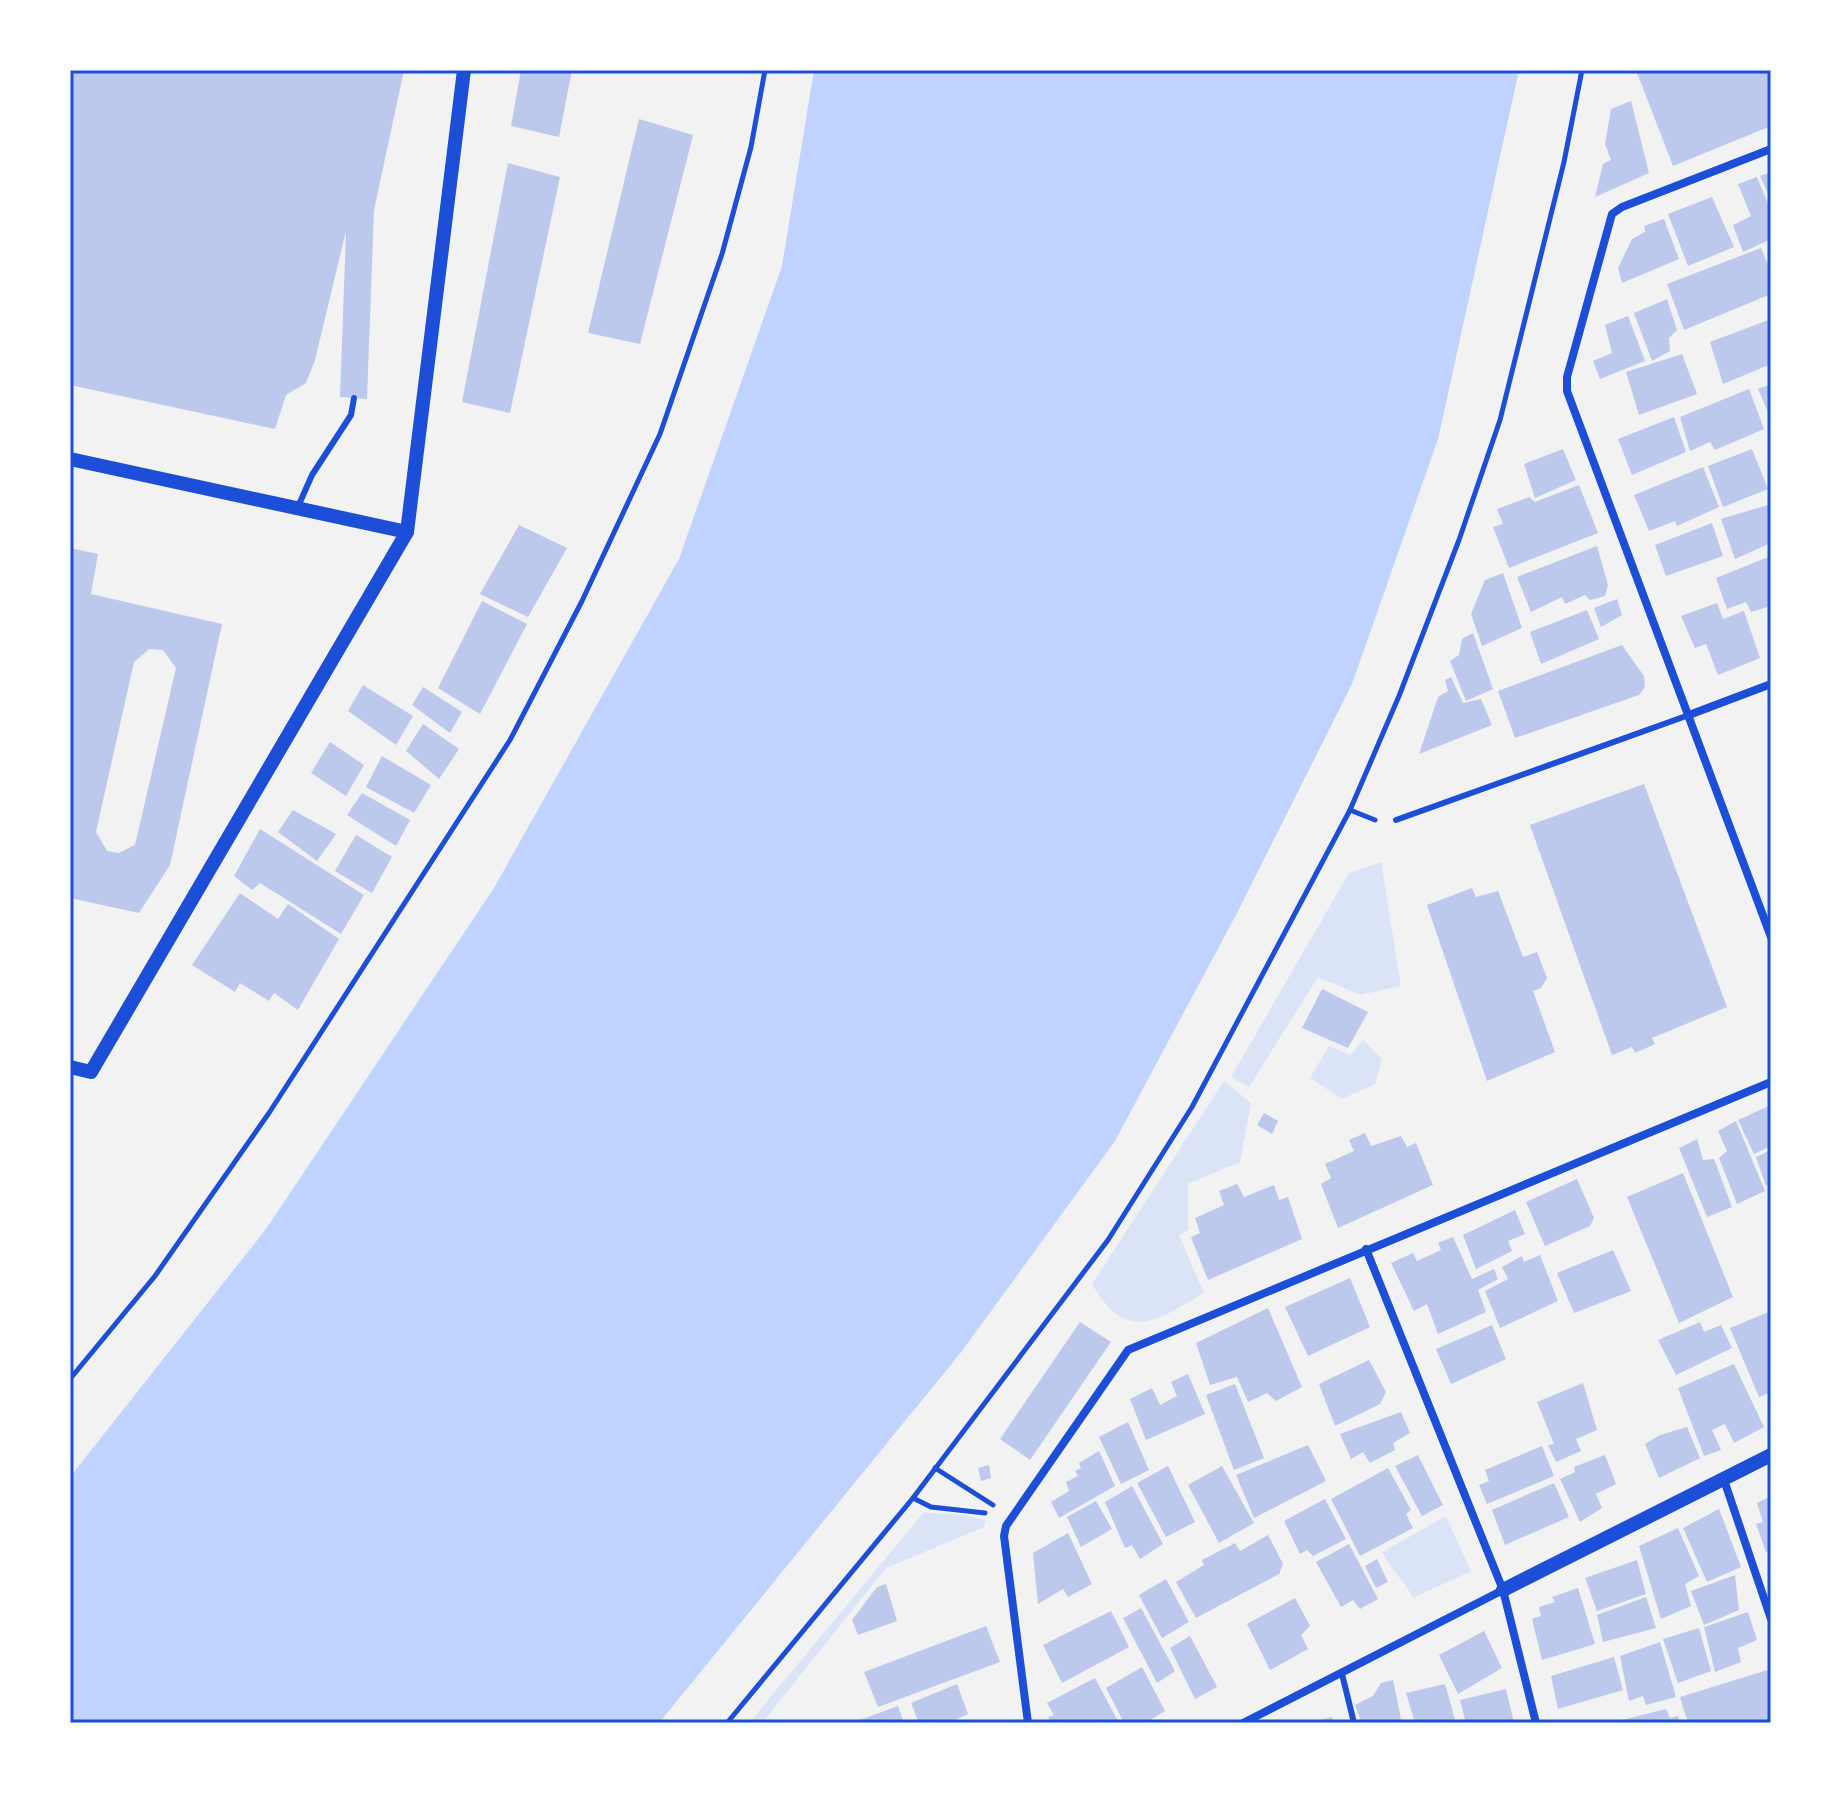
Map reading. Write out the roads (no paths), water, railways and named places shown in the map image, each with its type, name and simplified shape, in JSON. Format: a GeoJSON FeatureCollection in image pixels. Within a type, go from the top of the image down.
{"type":"FeatureCollection","features":[{"type":"Feature","properties":{"kind":"street"},"geometry":{"type":"LineString","coordinates":[[70,1067],[91,1072],[407,532],[464,70]]}},
{"type":"Feature","properties":{"kind":"street"},"geometry":{"type":"LineString","coordinates":[[1771,149],[1622,207],[1612,214],[1567,377],[1567,391],[1771,937]]}},
{"type":"Feature","properties":{"kind":"street"},"geometry":{"type":"LineString","coordinates":[[70,459],[407,532]]}},
{"type":"Feature","properties":{"kind":"street"},"geometry":{"type":"LineString","coordinates":[[1689,715],[1771,684]]}},
{"type":"Feature","properties":{"kind":"street"},"geometry":{"type":"LineString","coordinates":[[1028,1723],[1005,1544],[1006,1526],[1128,1350],[1771,1082]]}},
{"type":"Feature","properties":{"kind":"street"},"geometry":{"type":"LineString","coordinates":[[1366,1249],[1503,1590],[1536,1723]]}},
{"type":"Feature","properties":{"kind":"street"},"geometry":{"type":"LineString","coordinates":[[1243,1723],[1723,1476],[1771,1455]]}},
{"type":"Feature","properties":{"kind":"street"},"geometry":{"type":"LineString","coordinates":[[1723,1476],[1771,1619]]}},
{"type":"Feature","properties":{"kind":"lane"},"geometry":{"type":"LineString","coordinates":[[297,509],[312,475],[351,415],[354,398]]}},
{"type":"Feature","properties":{"kind":"lane"},"geometry":{"type":"LineString","coordinates":[[1396,820],[1689,715]]}},
{"type":"Feature","properties":{"kind":"lane"},"geometry":{"type":"LineString","coordinates":[[1342,1674],[1354,1723]]}},
{"type":"Feature","properties":{"kind":"water"},"geometry":{"type":"Polygon","coordinates":[[[814,70],[1519,70],[1438,439],[1352,684],[1237,913],[1115,1141],[962,1351],[659,1723],[70,1723],[70,1477],[266,1229],[494,888],[679,559],[782,266],[814,70]]]}}]}
